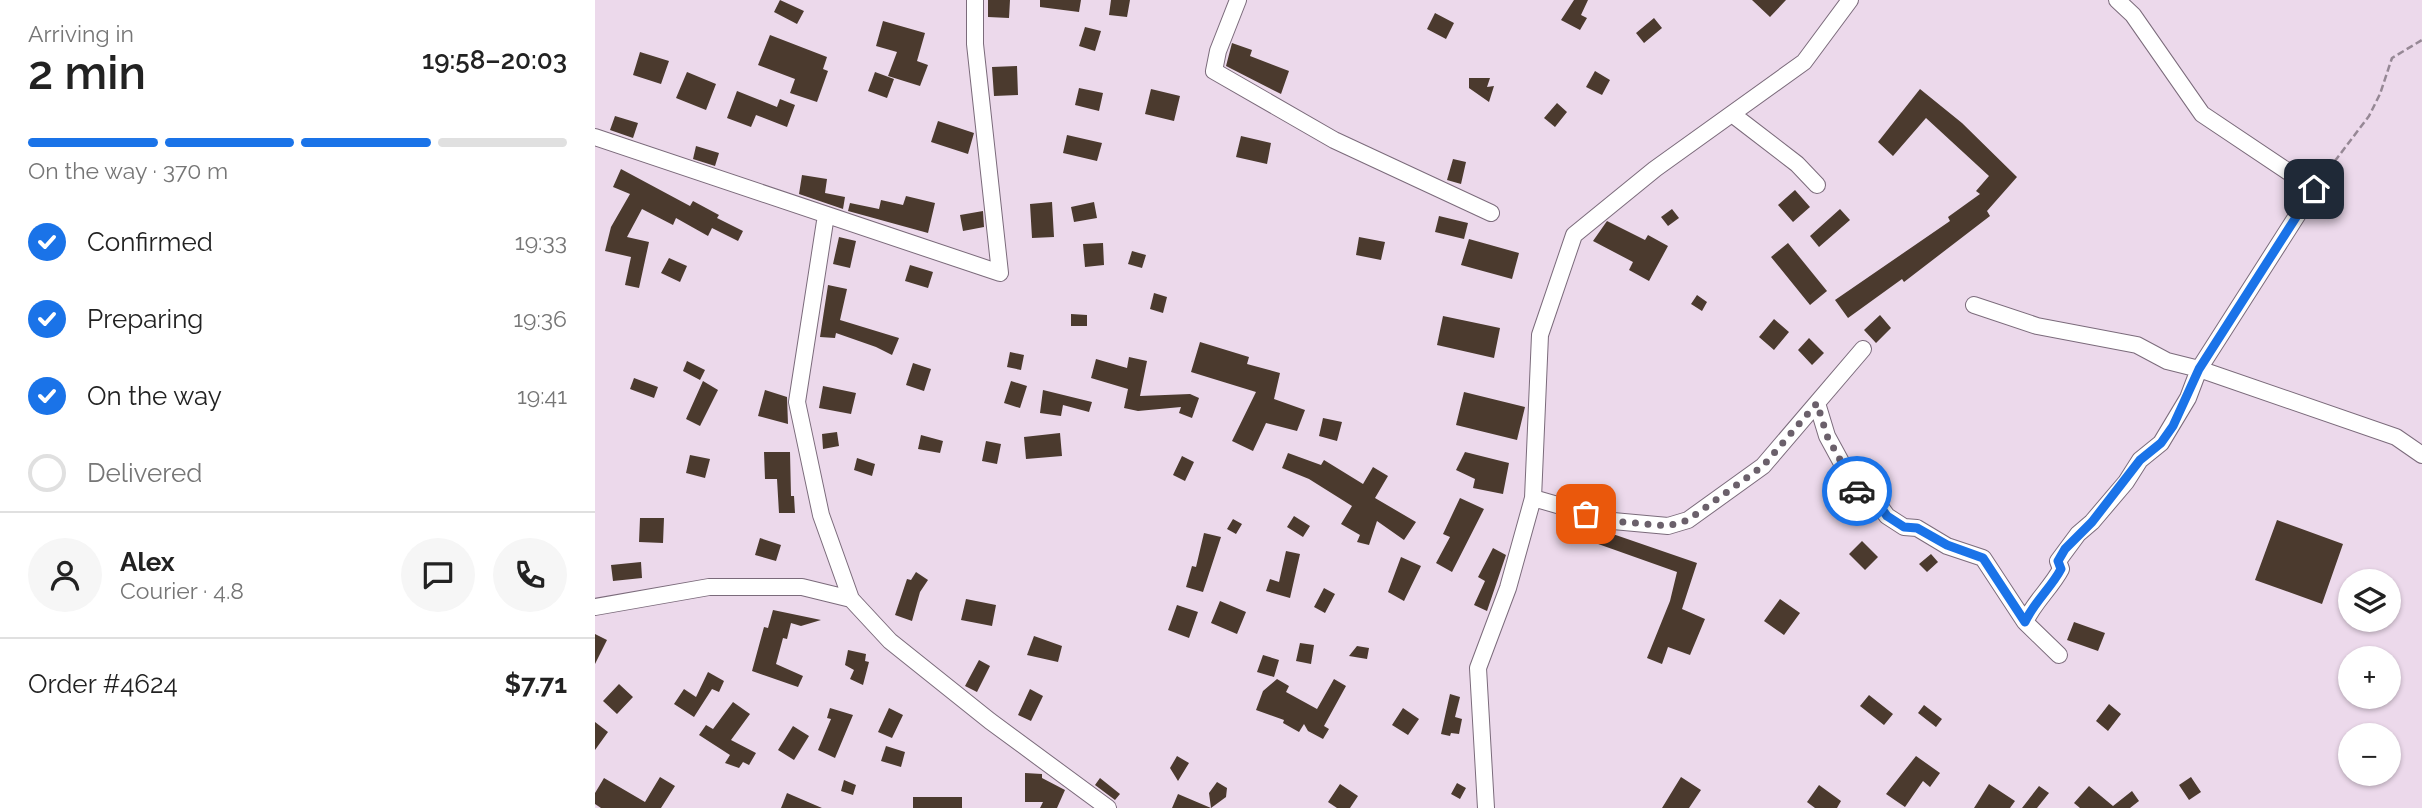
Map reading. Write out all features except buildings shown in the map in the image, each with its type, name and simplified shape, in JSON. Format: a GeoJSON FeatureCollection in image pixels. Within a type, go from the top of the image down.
{"type":"FeatureCollection","features":[{"type":"Feature","properties":{"kind":"street"},"geometry":{"type":"LineString","coordinates":[[595,137],[1000,273],[975,44],[975,0]]}},
{"type":"Feature","properties":{"kind":"street"},"geometry":{"type":"LineString","coordinates":[[1238,0],[1218,51],[1214,71],[1334,140],[1491,213]]}},
{"type":"Feature","properties":{"kind":"street"},"geometry":{"type":"LineString","coordinates":[[1486,808],[1478,668],[1508,588],[1533,498],[1540,335],[1574,236],[1655,169],[1804,62],[1850,0]]}},
{"type":"Feature","properties":{"kind":"street"},"geometry":{"type":"LineString","coordinates":[[2025,622],[2031,608],[2050,589],[2061,569],[2058,561],[2065,549],[2092,522],[2140,460],[2161,443],[2173,426],[2199,369],[2314,189],[2201,114],[2133,15],[2117,0]]}},
{"type":"Feature","properties":{"kind":"street"},"geometry":{"type":"LineString","coordinates":[[1732,114],[1797,164],[1817,185]]}},
{"type":"Feature","properties":{"kind":"street"},"geometry":{"type":"LineString","coordinates":[[826,215],[797,402],[821,515],[851,599],[890,641],[990,722],[1108,808]]}},
{"type":"Feature","properties":{"kind":"street"},"geometry":{"type":"LineString","coordinates":[[1974,305],[2037,326],[2137,345],[2167,360],[2396,437],[2422,455]]}},
{"type":"Feature","properties":{"kind":"street"},"geometry":{"type":"LineString","coordinates":[[1533,498],[1613,521],[1668,526],[1688,520],[1763,466],[1863,349]]}},
{"type":"Feature","properties":{"kind":"street"},"geometry":{"type":"LineString","coordinates":[[1817,403],[1827,436],[1858,493],[1874,498],[1887,516],[1904,527],[1917,528],[1947,545],[1983,558],[2025,622],[2059,655]]}},
{"type":"Feature","properties":{"kind":"street"},"geometry":{"type":"LineString","coordinates":[[595,607],[709,587],[801,587],[851,599]]}},
{"type":"Feature","properties":{"kind":"path"},"geometry":{"type":"LineString","coordinates":[[2314,189],[2369,116],[2380,94],[2392,58],[2422,40]]}},
{"type":"Feature","properties":{"kind":"way so far"},"geometry":{"type":"LineString","coordinates":[[1586,514],[1613,521],[1668,526],[1688,520],[1763,466],[1817,403],[1827,436],[1857,491]]}},
{"type":"Feature","properties":{"kind":"route"},"geometry":{"type":"LineString","coordinates":[[1857,491],[1874,498],[1887,516],[1904,527],[1917,528],[1947,545],[1983,558],[2006,589],[2025,622],[2031,608],[2050,589],[2061,569],[2058,561],[2065,549],[2092,522],[2126,482],[2140,460],[2161,443],[2173,426],[2199,369],[2314,189]]}}]}
